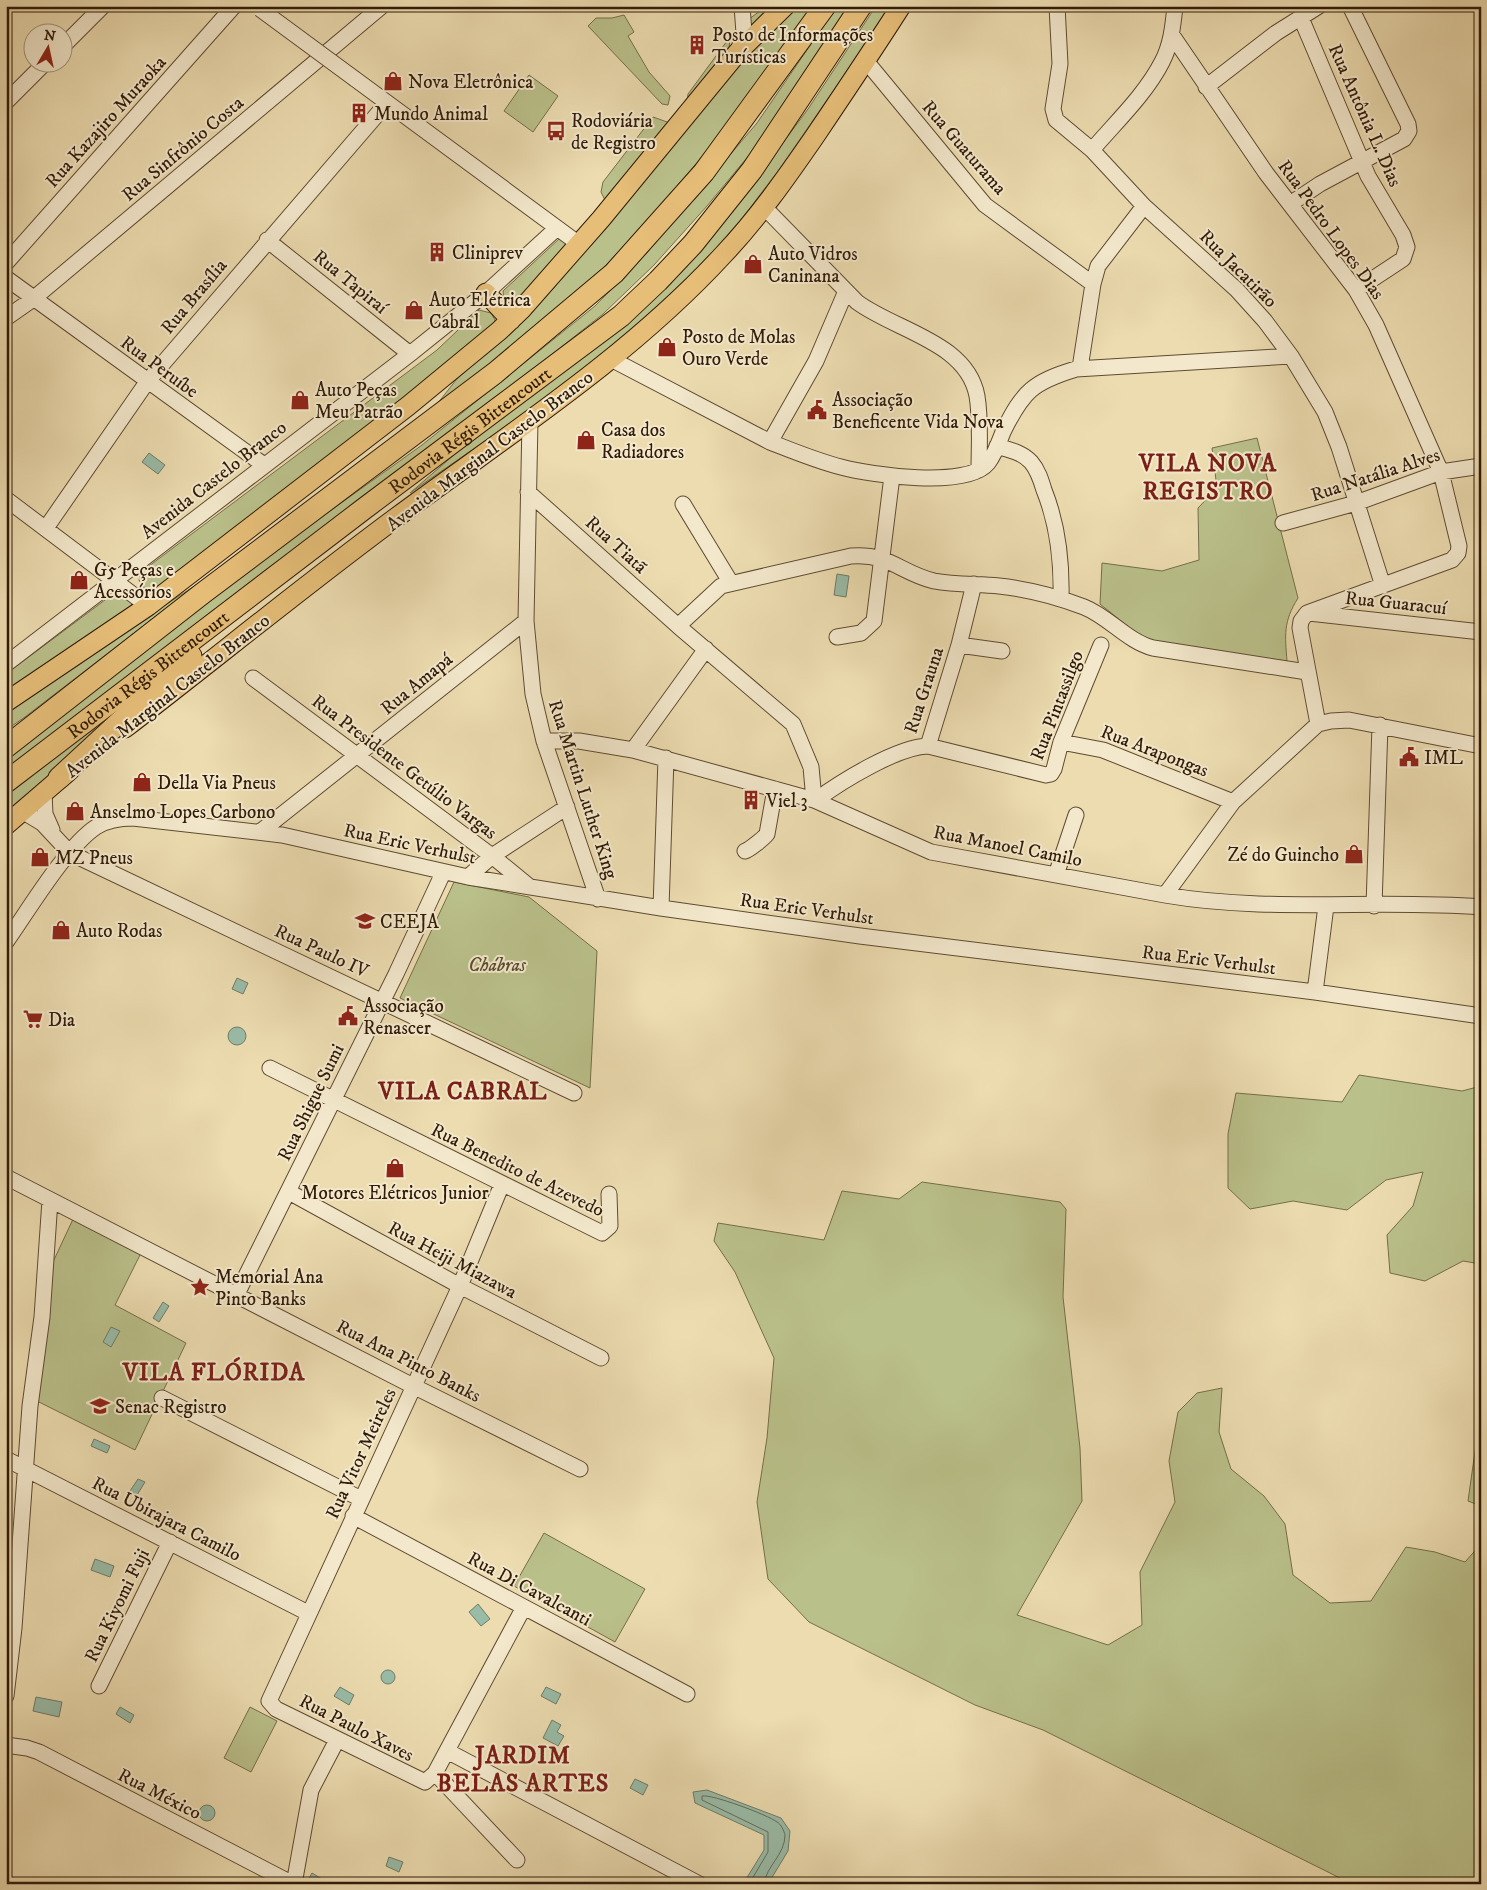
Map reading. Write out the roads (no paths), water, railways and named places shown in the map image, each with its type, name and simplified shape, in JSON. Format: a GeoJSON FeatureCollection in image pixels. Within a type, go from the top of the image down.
{"type":"FeatureCollection","features":[{"type":"Feature","properties":{"kind":"highway","name":"Rodovia Régis Bittencourt"},"geometry":{"type":"LineString","coordinates":[[6,747],[203,593],[495,373],[614,273],[704,172],[825,6]]}},
{"type":"Feature","properties":{"kind":"highway","name":"Rodovia Régis Bittencourt"},"geometry":{"type":"LineString","coordinates":[[6,782],[364,508],[621,316],[693,244],[752,170],[861,6]]}},
{"type":"Feature","properties":{"kind":"highway"},"geometry":{"type":"LineString","coordinates":[[52,785],[199,649],[343,535],[364,508]]}},
{"type":"Feature","properties":{"kind":"main road"},"geometry":{"type":"LineString","coordinates":[[6,702],[148,606],[408,406],[511,320],[579,244],[738,52],[785,6]]}},
{"type":"Feature","properties":{"kind":"main road","name":"Avenida Marginal Castelo Branco"},"geometry":{"type":"LineString","coordinates":[[6,825],[52,785],[395,518],[530,421],[611,359],[651,324],[721,258],[765,208],[866,61],[901,6]]}},
{"type":"Feature","properties":{"kind":"main road"},"geometry":{"type":"LineString","coordinates":[[486,293],[511,320]]}},
{"type":"Feature","properties":{"kind":"street"},"geometry":{"type":"LineString","coordinates":[[72,36],[103,6]]}},
{"type":"Feature","properties":{"kind":"street","name":"Rua Kazajiro Muraoka"},"geometry":{"type":"LineString","coordinates":[[6,263],[234,6]]}},
{"type":"Feature","properties":{"kind":"street","name":"Rua Sinfrônio Costa"},"geometry":{"type":"LineString","coordinates":[[6,318],[34,299],[382,6]]}},
{"type":"Feature","properties":{"kind":"street"},"geometry":{"type":"LineString","coordinates":[[738,52],[744,33],[742,6]]}},
{"type":"Feature","properties":{"kind":"street","name":"Rua Jacatirão"},"geometry":{"type":"LineString","coordinates":[[1057,6],[1060,64],[1054,101],[1054,114],[1060,124],[1092,150],[1144,206],[1237,290],[1265,321],[1291,356],[1326,412],[1383,586]]}},
{"type":"Feature","properties":{"kind":"street"},"geometry":{"type":"LineString","coordinates":[[1092,150],[1153,78],[1172,35],[1175,6]]}},
{"type":"Feature","properties":{"kind":"street"},"geometry":{"type":"LineString","coordinates":[[1206,87],[1268,38],[1319,6]]}},
{"type":"Feature","properties":{"kind":"street"},"geometry":{"type":"LineString","coordinates":[[1290,204],[1362,161],[1404,139],[1409,131],[1408,124],[1350,6]]}},
{"type":"Feature","properties":{"kind":"street"},"geometry":{"type":"LineString","coordinates":[[258,8],[579,244]]}},
{"type":"Feature","properties":{"kind":"street","name":"Rua Antônia L. Dias"},"geometry":{"type":"LineString","coordinates":[[1301,18],[1368,176],[1403,234],[1406,246],[1403,259],[1400,262],[1356,290]]}},
{"type":"Feature","properties":{"kind":"street","name":"Rua Pedro Lopes Dias"},"geometry":{"type":"LineString","coordinates":[[1172,35],[1206,87],[1290,204],[1356,290],[1383,339],[1441,472],[1458,546],[1457,556],[1452,560],[1383,586]]}},
{"type":"Feature","properties":{"kind":"street","name":"Rua Guaturama"},"geometry":{"type":"LineString","coordinates":[[866,61],[985,205],[1093,284]]}},
{"type":"Feature","properties":{"kind":"street"},"geometry":{"type":"LineString","coordinates":[[6,102],[36,72]]}},
{"type":"Feature","properties":{"kind":"street","name":"Rua Brasília"},"geometry":{"type":"LineString","coordinates":[[46,528],[147,382],[267,240],[387,103]]}},
{"type":"Feature","properties":{"kind":"street"},"geometry":{"type":"LineString","coordinates":[[1080,368],[1093,284],[1098,266],[1144,206]]}},
{"type":"Feature","properties":{"kind":"street"},"geometry":{"type":"LineString","coordinates":[[765,208],[846,292],[875,314],[953,355],[966,369],[977,397],[979,470]]}},
{"type":"Feature","properties":{"kind":"street","name":"Avenida Castelo Branco"},"geometry":{"type":"LineString","coordinates":[[6,664],[410,354],[486,293],[557,228]]}},
{"type":"Feature","properties":{"kind":"street","name":"Rua Tapiraí"},"geometry":{"type":"LineString","coordinates":[[267,240],[410,354]]}},
{"type":"Feature","properties":{"kind":"street","name":"Rua Peruíbe"},"geometry":{"type":"LineString","coordinates":[[6,278],[264,465]]}},
{"type":"Feature","properties":{"kind":"street"},"geometry":{"type":"LineString","coordinates":[[770,442],[816,361],[846,292]]}},
{"type":"Feature","properties":{"kind":"street"},"geometry":{"type":"LineString","coordinates":[[611,359],[770,442],[841,467],[892,476],[928,478],[957,476],[979,470],[987,464],[1009,420],[1032,388],[1046,378],[1080,368],[1291,356]]}},
{"type":"Feature","properties":{"kind":"street","name":"Rua Martin Luther King"},"geometry":{"type":"LineString","coordinates":[[530,421],[526,621],[534,701],[544,741],[598,899]]}},
{"type":"Feature","properties":{"kind":"street"},"geometry":{"type":"LineString","coordinates":[[997,446],[1023,456],[1032,463],[1038,473],[1055,523],[1061,557],[1061,599]]}},
{"type":"Feature","properties":{"kind":"street","name":"Rua Natália Alves"},"geometry":{"type":"LineString","coordinates":[[1283,523],[1356,503],[1441,472],[1481,466]]}},
{"type":"Feature","properties":{"kind":"street"},"geometry":{"type":"LineString","coordinates":[[837,636],[861,633],[874,621],[892,476]]}},
{"type":"Feature","properties":{"kind":"street","name":"Rua Tiatã"},"geometry":{"type":"LineString","coordinates":[[528,492],[706,649]]}},
{"type":"Feature","properties":{"kind":"street"},"geometry":{"type":"LineString","coordinates":[[6,499],[148,606]]}},
{"type":"Feature","properties":{"kind":"street"},"geometry":{"type":"LineString","coordinates":[[683,504],[731,583]]}},
{"type":"Feature","properties":{"kind":"street"},"geometry":{"type":"LineString","coordinates":[[678,626],[717,589],[731,583],[851,556],[883,558],[925,578],[1002,586],[1061,599],[1098,614],[1140,643],[1153,648],[1308,672]]}},
{"type":"Feature","properties":{"kind":"street","name":"Rua Grauna"},"geometry":{"type":"LineString","coordinates":[[815,800],[840,783],[908,750],[928,746],[959,645],[974,584]]}},
{"type":"Feature","properties":{"kind":"street"},"geometry":{"type":"LineString","coordinates":[[1318,724],[1300,628],[1301,621],[1307,613],[1383,586]]}},
{"type":"Feature","properties":{"kind":"street","name":"Rua Guaracuí"},"geometry":{"type":"LineString","coordinates":[[1307,613],[1481,632]]}},
{"type":"Feature","properties":{"kind":"street","name":"Rua Amapá"},"geometry":{"type":"LineString","coordinates":[[260,832],[526,621]]}},
{"type":"Feature","properties":{"kind":"street"},"geometry":{"type":"LineString","coordinates":[[959,645],[1002,651]]}},
{"type":"Feature","properties":{"kind":"street","name":"Rua Pintassilgo"},"geometry":{"type":"LineString","coordinates":[[928,746],[1046,775],[1051,774],[1054,769],[1060,742],[1101,645]]}},
{"type":"Feature","properties":{"kind":"street"},"geometry":{"type":"LineString","coordinates":[[633,750],[706,649],[793,724],[811,767],[815,800]]}},
{"type":"Feature","properties":{"kind":"street","name":"Rua Presidente Getúlio Vargas"},"geometry":{"type":"LineString","coordinates":[[253,678],[492,856],[531,888]]}},
{"type":"Feature","properties":{"kind":"street"},"geometry":{"type":"LineString","coordinates":[[1165,895],[1233,802],[1318,724],[1343,720],[1481,746]]}},
{"type":"Feature","properties":{"kind":"street"},"geometry":{"type":"LineString","coordinates":[[1374,906],[1380,726]]}},
{"type":"Feature","properties":{"kind":"street","name":"Rua Manoel Camilo"},"geometry":{"type":"LineString","coordinates":[[544,741],[579,741],[633,750],[815,800],[930,852],[1165,895],[1202,900],[1326,906],[1481,907]]}},
{"type":"Feature","properties":{"kind":"street","name":"Rua Arapongas"},"geometry":{"type":"LineString","coordinates":[[1060,742],[1103,750],[1233,802]]}},
{"type":"Feature","properties":{"kind":"street"},"geometry":{"type":"LineString","coordinates":[[661,908],[666,758]]}},
{"type":"Feature","properties":{"kind":"street","name":"Rua Paulo IV"},"geometry":{"type":"LineString","coordinates":[[52,785],[45,814],[56,838]]}},
{"type":"Feature","properties":{"kind":"street"},"geometry":{"type":"LineString","coordinates":[[745,851],[767,834],[775,789]]}},
{"type":"Feature","properties":{"kind":"street"},"geometry":{"type":"LineString","coordinates":[[468,878],[492,856],[567,808]]}},
{"type":"Feature","properties":{"kind":"street","name":"Rua Paulo IV"},"geometry":{"type":"LineString","coordinates":[[22,810],[37,818],[70,853],[574,1093]]}},
{"type":"Feature","properties":{"kind":"street"},"geometry":{"type":"LineString","coordinates":[[1056,875],[1076,815]]}},
{"type":"Feature","properties":{"kind":"street","name":"Rua Eric Verhulst"},"geometry":{"type":"LineString","coordinates":[[6,942],[70,853],[96,828],[110,821],[133,818],[260,832],[468,878],[598,899],[860,936],[1315,992],[1481,1016]]}},
{"type":"Feature","properties":{"kind":"street","name":"Rua Shigue Sumi"},"geometry":{"type":"LineString","coordinates":[[237,1294],[383,1001],[443,873]]}},
{"type":"Feature","properties":{"kind":"street"},"geometry":{"type":"LineString","coordinates":[[1315,992],[1326,906]]}},
{"type":"Feature","properties":{"kind":"street","name":"Rua Benedito de Azevedo"},"geometry":{"type":"LineString","coordinates":[[270,1068],[602,1233],[610,1226],[609,1194]]}},
{"type":"Feature","properties":{"kind":"street","name":"Rua Ana Pinto Banks"},"geometry":{"type":"LineString","coordinates":[[6,1177],[413,1386],[580,1469]]}},
{"type":"Feature","properties":{"kind":"street","name":"Rua Vitor Meireles"},"geometry":{"type":"LineString","coordinates":[[276,1709],[271,1704],[269,1697],[460,1286],[502,1184]]}},
{"type":"Feature","properties":{"kind":"street","name":"Rua Heiji Miazawa"},"geometry":{"type":"LineString","coordinates":[[289,1192],[460,1286],[601,1358]]}},
{"type":"Feature","properties":{"kind":"street"},"geometry":{"type":"LineString","coordinates":[[6,1696],[14,1628],[30,1406],[42,1317],[50,1200]]}},
{"type":"Feature","properties":{"kind":"street"},"geometry":{"type":"LineString","coordinates":[[162,1398],[361,1499]]}},
{"type":"Feature","properties":{"kind":"street","name":"Rua Ubirajara Camilo"},"geometry":{"type":"LineString","coordinates":[[6,1459],[308,1613]]}},
{"type":"Feature","properties":{"kind":"street","name":"Rua Di Cavalcanti"},"geometry":{"type":"LineString","coordinates":[[353,1516],[688,1694]]}},
{"type":"Feature","properties":{"kind":"street","name":"Rua Kiyomi Fuji"},"geometry":{"type":"LineString","coordinates":[[99,1686],[170,1542]]}},
{"type":"Feature","properties":{"kind":"street"},"geometry":{"type":"LineString","coordinates":[[517,1860],[435,1773],[524,1607]]}},
{"type":"Feature","properties":{"kind":"street","name":"Rua Paulo Xaves"},"geometry":{"type":"LineString","coordinates":[[276,1709],[421,1782],[429,1781],[435,1773]]}},
{"type":"Feature","properties":{"kind":"street"},"geometry":{"type":"LineString","coordinates":[[294,1884],[312,1790],[337,1740]]}},
{"type":"Feature","properties":{"kind":"street","name":"Rua México"},"geometry":{"type":"LineString","coordinates":[[6,1745],[39,1752],[294,1884]]}},
{"type":"Feature","properties":{"kind":"street"},"geometry":{"type":"LineString","coordinates":[[447,1751],[699,1884]]}},
{"type":"Feature","properties":{"kind":"water"},"geometry":{"type":"Polygon","coordinates":[[[149,453],[165,465],[158,474],[142,462],[149,453]]]}},
{"type":"Feature","properties":{"kind":"water"},"geometry":{"type":"Polygon","coordinates":[[[837,574],[849,576],[846,597],[834,595],[837,574]]]}},
{"type":"Feature","properties":{"kind":"water"},"geometry":{"type":"Polygon","coordinates":[[[237,978],[248,983],[243,994],[232,989],[237,978]]]}},
{"type":"Feature","properties":{"kind":"water"},"geometry":{"type":"Polygon","coordinates":[[[237,1027],[243,1030],[246,1036],[243,1042],[237,1045],[231,1042],[228,1036],[231,1030],[237,1027]]]}},
{"type":"Feature","properties":{"kind":"water"},"geometry":{"type":"Polygon","coordinates":[[[163,1302],[169,1306],[159,1322],[153,1318],[163,1302]]]}},
{"type":"Feature","properties":{"kind":"water"},"geometry":{"type":"Polygon","coordinates":[[[111,1327],[120,1331],[111,1347],[103,1342],[111,1327]]]}},
{"type":"Feature","properties":{"kind":"water"},"geometry":{"type":"Polygon","coordinates":[[[94,1439],[110,1446],[107,1453],[91,1446],[94,1439]]]}},
{"type":"Feature","properties":{"kind":"water"},"geometry":{"type":"Polygon","coordinates":[[[138,1479],[145,1482],[137,1495],[130,1491],[138,1479]]]}},
{"type":"Feature","properties":{"kind":"water"},"geometry":{"type":"Polygon","coordinates":[[[95,1559],[114,1566],[110,1577],[91,1570],[95,1559]]]}},
{"type":"Feature","properties":{"kind":"water"},"geometry":{"type":"Polygon","coordinates":[[[478,1604],[490,1619],[481,1626],[469,1612],[478,1604]]]}},
{"type":"Feature","properties":{"kind":"water"},"geometry":{"type":"Polygon","coordinates":[[[385,1670],[391,1670],[395,1677],[391,1684],[385,1684],[381,1680],[381,1674],[385,1670]]]}},
{"type":"Feature","properties":{"kind":"water"},"geometry":{"type":"Polygon","coordinates":[[[340,1687],[354,1695],[349,1705],[334,1696],[340,1687]]]}},
{"type":"Feature","properties":{"kind":"water"},"geometry":{"type":"Polygon","coordinates":[[[546,1687],[561,1694],[556,1704],[541,1696],[546,1687]]]}},
{"type":"Feature","properties":{"kind":"water"},"geometry":{"type":"Polygon","coordinates":[[[36,1697],[62,1702],[59,1717],[33,1711],[36,1697]]]}},
{"type":"Feature","properties":{"kind":"water"},"geometry":{"type":"Polygon","coordinates":[[[120,1707],[134,1715],[130,1723],[116,1714],[120,1707]]]}},
{"type":"Feature","properties":{"kind":"water"},"geometry":{"type":"Polygon","coordinates":[[[552,1720],[561,1725],[557,1732],[564,1736],[558,1746],[543,1738],[552,1720]]]}},
{"type":"Feature","properties":{"kind":"water"},"geometry":{"type":"Polygon","coordinates":[[[635,1779],[648,1785],[643,1795],[630,1788],[635,1779]]]}},
{"type":"Feature","properties":{"kind":"water"},"geometry":{"type":"Polygon","coordinates":[[[707,1790],[781,1818],[790,1831],[788,1851],[768,1884],[743,1884],[764,1850],[764,1835],[695,1803],[693,1792],[707,1790]]]}},
{"type":"Feature","properties":{"kind":"water"},"geometry":{"type":"Polygon","coordinates":[[[207,1805],[215,1813],[207,1821],[199,1813],[207,1805]]]}},
{"type":"Feature","properties":{"kind":"water"},"geometry":{"type":"Polygon","coordinates":[[[389,1857],[403,1862],[399,1872],[386,1866],[389,1857]]]}},
{"type":"Feature","properties":{"kind":"water"},"geometry":{"type":"Polygon","coordinates":[[[312,1873],[327,1882],[326,1884],[314,1884],[308,1880],[312,1873]]]}},
{"type":"Feature","properties":{"kind":"place","name":"Posto de Informações Turísticas"},"geometry":{"type":"Point","coordinates":[697,45]}},
{"type":"Feature","properties":{"kind":"place","name":"Nova Eletrônica"},"geometry":{"type":"Point","coordinates":[393,81]}},
{"type":"Feature","properties":{"kind":"place","name":"Mundo Animal"},"geometry":{"type":"Point","coordinates":[359,113]}},
{"type":"Feature","properties":{"kind":"place","name":"Rodoviária de Registro"},"geometry":{"type":"Point","coordinates":[556,131]}},
{"type":"Feature","properties":{"kind":"place","name":"Cliniprev"},"geometry":{"type":"Point","coordinates":[437,252]}},
{"type":"Feature","properties":{"kind":"place","name":"Auto Vidros Caninana"},"geometry":{"type":"Point","coordinates":[753,264]}},
{"type":"Feature","properties":{"kind":"place","name":"Auto Elétrica Cabral"},"geometry":{"type":"Point","coordinates":[414,310]}},
{"type":"Feature","properties":{"kind":"place","name":"Posto de Molas Ouro Verde"},"geometry":{"type":"Point","coordinates":[667,347]}},
{"type":"Feature","properties":{"kind":"place","name":"Auto Peças Meu Patrão"},"geometry":{"type":"Point","coordinates":[300,400]}},
{"type":"Feature","properties":{"kind":"place","name":"Associação Beneficente Vida Nova"},"geometry":{"type":"Point","coordinates":[817,410]}},
{"type":"Feature","properties":{"kind":"place","name":"Casa dos Radiadores"},"geometry":{"type":"Point","coordinates":[586,440]}},
{"type":"Feature","properties":{"kind":"place","name":"G5 Peças e Acessórios"},"geometry":{"type":"Point","coordinates":[79,580]}},
{"type":"Feature","properties":{"kind":"place","name":"IML"},"geometry":{"type":"Point","coordinates":[1409,757]}},
{"type":"Feature","properties":{"kind":"place","name":"Della Via Pneus"},"geometry":{"type":"Point","coordinates":[142,782]}},
{"type":"Feature","properties":{"kind":"place","name":"Viel 3"},"geometry":{"type":"Point","coordinates":[751,800]}},
{"type":"Feature","properties":{"kind":"place","name":"Anselmo Lopes Carbono"},"geometry":{"type":"Point","coordinates":[75,811]}},
{"type":"Feature","properties":{"kind":"place","name":"Zé do Guincho"},"geometry":{"type":"Point","coordinates":[1354,854]}},
{"type":"Feature","properties":{"kind":"place","name":"MZ Pneus"},"geometry":{"type":"Point","coordinates":[40,857]}},
{"type":"Feature","properties":{"kind":"place","name":"CEEJA"},"geometry":{"type":"Point","coordinates":[365,921]}},
{"type":"Feature","properties":{"kind":"place","name":"Auto Rodas"},"geometry":{"type":"Point","coordinates":[61,930]}},
{"type":"Feature","properties":{"kind":"place","name":"Associação Renascer"},"geometry":{"type":"Point","coordinates":[348,1016]}},
{"type":"Feature","properties":{"kind":"place","name":"Dia"},"geometry":{"type":"Point","coordinates":[33,1019]}},
{"type":"Feature","properties":{"kind":"place","name":"Motores Elétricos Junior"},"geometry":{"type":"Point","coordinates":[395,1168]}},
{"type":"Feature","properties":{"kind":"place","name":"Memorial Ana Pinto Banks"},"geometry":{"type":"Point","coordinates":[200,1287]}},
{"type":"Feature","properties":{"kind":"place","name":"Senac Registro"},"geometry":{"type":"Point","coordinates":[100,1406]}},
{"type":"Feature","properties":{"kind":"district","name":"VILA NOVA REGISTRO"},"geometry":{"type":"Point","coordinates":[1208,477]}},
{"type":"Feature","properties":{"kind":"district","name":"VILA CABRAL"},"geometry":{"type":"Point","coordinates":[463,1091]}},
{"type":"Feature","properties":{"kind":"district","name":"VILA FLÓRIDA"},"geometry":{"type":"Point","coordinates":[214,1372]}},
{"type":"Feature","properties":{"kind":"district","name":"JARDIM BELAS ARTES"},"geometry":{"type":"Point","coordinates":[523,1769]}},
{"type":"Feature","properties":{"kind":"park label","name":"Chábras"},"geometry":{"type":"Point","coordinates":[497,964]}}]}
